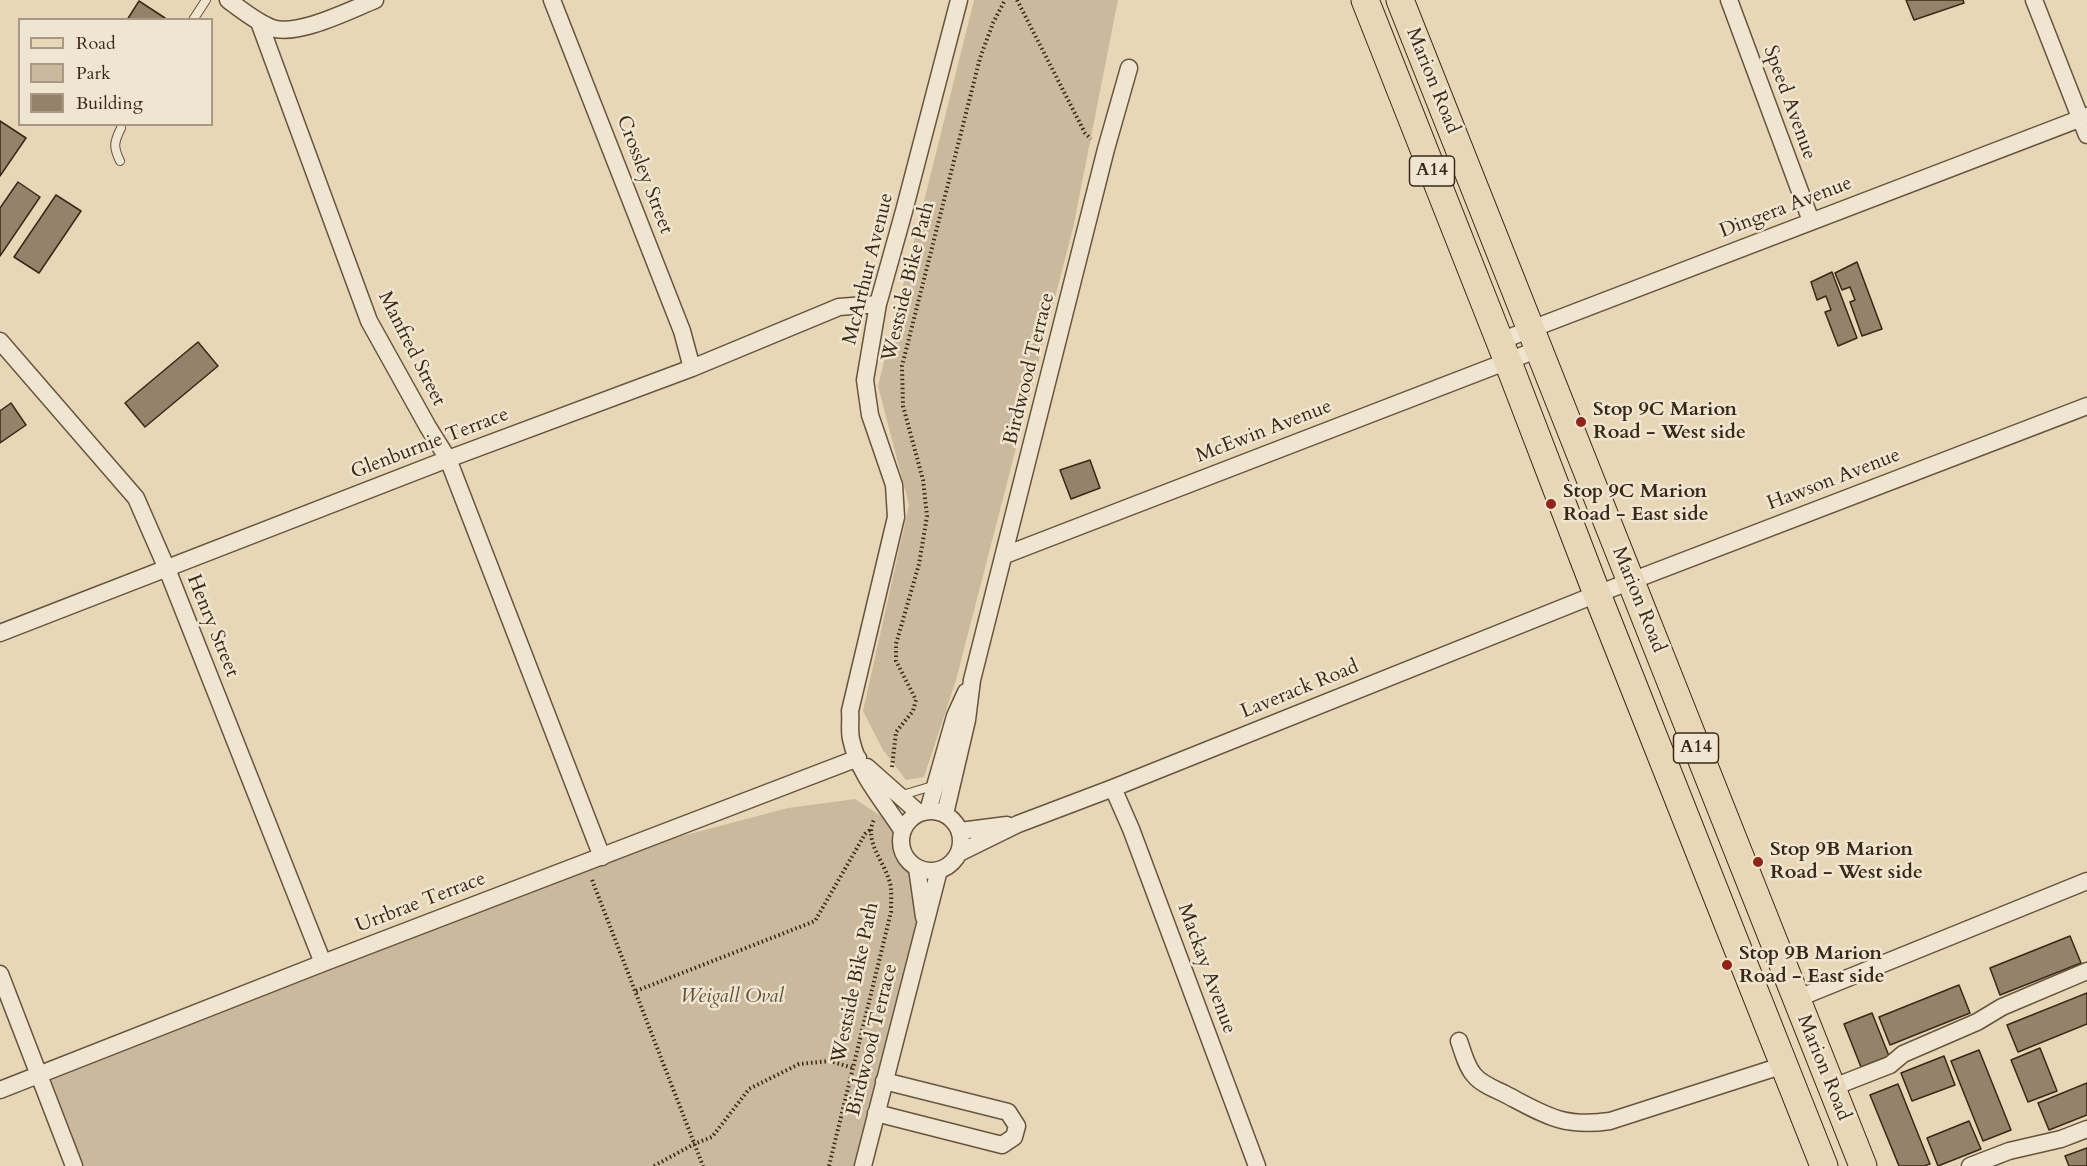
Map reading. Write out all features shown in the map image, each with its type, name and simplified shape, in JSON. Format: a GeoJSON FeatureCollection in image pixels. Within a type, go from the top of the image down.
{"type":"FeatureCollection","features":[{"type":"Feature","properties":{"kind":"main road","name":"Marion Road"},"geometry":{"type":"LineString","coordinates":[[1365,0],[1824,1166]]}},
{"type":"Feature","properties":{"kind":"main road","name":"Marion Road"},"geometry":{"type":"LineString","coordinates":[[1400,0],[1863,1166]]}},
{"type":"Feature","properties":{"kind":"main road"},"geometry":{"type":"LineString","coordinates":[[1762,1010],[1762,993],[1766,984],[1774,974],[1786,974]]}},
{"type":"Feature","properties":{"kind":"street"},"geometry":{"type":"LineString","coordinates":[[228,0],[260,22],[289,31],[305,27],[352,4],[375,0]]}},
{"type":"Feature","properties":{"kind":"street","name":"Crossley Street"},"geometry":{"type":"LineString","coordinates":[[552,0],[682,331],[692,368]]}},
{"type":"Feature","properties":{"kind":"street","name":"McArthur Avenue"},"geometry":{"type":"LineString","coordinates":[[902,830],[875,790],[858,758],[851,738],[850,711],[896,517],[894,485],[870,415],[865,380],[878,304],[958,0]]}},
{"type":"Feature","properties":{"kind":"street","name":"Speed Avenue"},"geometry":{"type":"LineString","coordinates":[[1729,0],[1810,221]]}},
{"type":"Feature","properties":{"kind":"street"},"geometry":{"type":"LineString","coordinates":[[2034,0],[2084,118],[2087,135]]}},
{"type":"Feature","properties":{"kind":"street","name":"Manfred Street"},"geometry":{"type":"LineString","coordinates":[[260,22],[369,321],[448,459],[602,857]]}},
{"type":"Feature","properties":{"kind":"street","name":"Birdwood Terrace"},"geometry":{"type":"LineString","coordinates":[[945,814],[967,720],[972,681],[1106,148],[1129,68]]}},
{"type":"Feature","properties":{"kind":"street","name":"Dingera Avenue"},"geometry":{"type":"LineString","coordinates":[[1535,339],[1810,221],[2084,118]]}},
{"type":"Feature","properties":{"kind":"street","name":"Glenburnie Terrace"},"geometry":{"type":"LineString","coordinates":[[0,633],[448,459],[692,368],[839,307],[878,304]]}},
{"type":"Feature","properties":{"kind":"street","name":"McEwin Avenue"},"geometry":{"type":"LineString","coordinates":[[1005,555],[1535,339]]}},
{"type":"Feature","properties":{"kind":"street","name":"Henry Street"},"geometry":{"type":"LineString","coordinates":[[0,341],[136,498],[167,569],[322,963]]}},
{"type":"Feature","properties":{"kind":"street","name":"Hawson Avenue"},"geometry":{"type":"LineString","coordinates":[[1597,594],[2087,406]]}},
{"type":"Feature","properties":{"kind":"street","name":"Laverack Road"},"geometry":{"type":"LineString","coordinates":[[959,853],[1018,824],[1597,594]]}},
{"type":"Feature","properties":{"kind":"street","name":"Birdwood Terrace"},"geometry":{"type":"LineString","coordinates":[[923,812],[936,785],[955,716],[972,681]]}},
{"type":"Feature","properties":{"kind":"street"},"geometry":{"type":"LineString","coordinates":[[858,758],[899,796],[923,812],[945,814],[957,824],[962,843],[959,853],[953,862],[939,870],[928,871],[917,868],[906,859],[901,849],[902,830],[909,820],[923,812]]}},
{"type":"Feature","properties":{"kind":"street","name":"Urrbrae Terrace"},"geometry":{"type":"LineString","coordinates":[[0,1090],[322,963],[858,758]]}},
{"type":"Feature","properties":{"kind":"street","name":"Mackay Avenue"},"geometry":{"type":"LineString","coordinates":[[1113,788],[1131,829],[1257,1166]]}},
{"type":"Feature","properties":{"kind":"street","name":"Laverack Road"},"geometry":{"type":"LineString","coordinates":[[960,831],[1018,824]]}},
{"type":"Feature","properties":{"kind":"street","name":"Birdwood Terrace"},"geometry":{"type":"LineString","coordinates":[[917,868],[925,924]]}},
{"type":"Feature","properties":{"kind":"street","name":"Birdwood Terrace"},"geometry":{"type":"LineString","coordinates":[[862,1166],[939,870]]}},
{"type":"Feature","properties":{"kind":"street"},"geometry":{"type":"LineString","coordinates":[[1796,999],[2087,881]]}},
{"type":"Feature","properties":{"kind":"street"},"geometry":{"type":"LineString","coordinates":[[1831,1088],[1890,1065],[1903,1054],[1977,1022],[2002,1007],[2087,971]]}},
{"type":"Feature","properties":{"kind":"street"},"geometry":{"type":"LineString","coordinates":[[0,974],[74,1166]]}},
{"type":"Feature","properties":{"kind":"street"},"geometry":{"type":"LineString","coordinates":[[1459,1041],[1468,1067],[1478,1080],[1546,1116],[1570,1123],[1610,1121],[1784,1065]]}},
{"type":"Feature","properties":{"kind":"street"},"geometry":{"type":"LineString","coordinates":[[876,1113],[1002,1145],[1014,1137],[1017,1126],[1008,1112],[884,1081]]}},
{"type":"Feature","properties":{"kind":"street"},"geometry":{"type":"LineString","coordinates":[[1970,1166],[2009,1151],[2061,1138],[2087,1128]]}},
{"type":"Feature","properties":{"kind":"lane"},"geometry":{"type":"LineString","coordinates":[[194,18],[207,0]]}},
{"type":"Feature","properties":{"kind":"lane"},"geometry":{"type":"LineString","coordinates":[[120,126],[114,141],[120,161]]}},
{"type":"Feature","properties":{"kind":"lane"},"geometry":{"type":"LineString","coordinates":[[899,796],[936,785]]}},
{"type":"Feature","properties":{"kind":"path","name":"Westside Bike Path"},"geometry":{"type":"LineString","coordinates":[[892,769],[896,732],[913,711],[916,700],[896,661],[896,644],[918,564],[927,516],[923,480],[903,406],[902,366],[980,58],[993,23],[1005,0]]}},
{"type":"Feature","properties":{"kind":"path"},"geometry":{"type":"LineString","coordinates":[[1017,0],[1085,133],[1096,144],[1106,148]]}},
{"type":"Feature","properties":{"kind":"path"},"geometry":{"type":"LineString","coordinates":[[636,991],[815,921],[865,834],[872,828],[872,823],[879,811]]}},
{"type":"Feature","properties":{"kind":"path","name":"Westside Bike Path"},"geometry":{"type":"LineString","coordinates":[[829,1166],[891,912],[891,886],[874,848],[872,828]]}},
{"type":"Feature","properties":{"kind":"path"},"geometry":{"type":"LineString","coordinates":[[592,880],[703,1166]]}},
{"type":"Feature","properties":{"kind":"path"},"geometry":{"type":"LineString","coordinates":[[654,1166],[712,1137],[749,1089],[799,1064],[830,1061],[853,1068]]}},
{"type":"Feature","properties":{"kind":"green space"},"geometry":{"type":"Polygon","coordinates":[[[974,0],[1118,0],[1073,228],[956,680],[924,777],[906,780],[883,750],[863,711],[909,505],[878,386],[974,0]]]}},
{"type":"Feature","properties":{"kind":"green space","name":"Weigall Oval"},"geometry":{"type":"Polygon","coordinates":[[[855,799],[902,830],[904,851],[917,868],[925,924],[863,1166],[74,1166],[39,1075],[602,857],[788,808],[855,799]]]}},
{"type":"Feature","properties":{"kind":"building"},"geometry":{"type":"Polygon","coordinates":[[[1906,0],[1963,0],[1964,3],[1914,20],[1906,0]]]}},
{"type":"Feature","properties":{"kind":"building"},"geometry":{"type":"Polygon","coordinates":[[[139,1],[165,18],[128,18],[139,1]]]}},
{"type":"Feature","properties":{"kind":"building"},"geometry":{"type":"Polygon","coordinates":[[[0,121],[26,138],[0,176],[0,121]]]}},
{"type":"Feature","properties":{"kind":"building"},"geometry":{"type":"Polygon","coordinates":[[[18,182],[40,197],[0,256],[0,208],[18,182]]]}},
{"type":"Feature","properties":{"kind":"building"},"geometry":{"type":"Polygon","coordinates":[[[56,195],[81,211],[39,273],[14,257],[56,195]]]}},
{"type":"Feature","properties":{"kind":"building"},"geometry":{"type":"Polygon","coordinates":[[[1857,262],[1882,329],[1862,336],[1850,302],[1855,300],[1850,287],[1842,290],[1835,273],[1857,262]]]}},
{"type":"Feature","properties":{"kind":"building"},"geometry":{"type":"Polygon","coordinates":[[[1832,272],[1857,338],[1838,346],[1825,312],[1831,310],[1826,296],[1817,300],[1811,282],[1832,272]]]}},
{"type":"Feature","properties":{"kind":"building"},"geometry":{"type":"Polygon","coordinates":[[[198,342],[218,366],[145,427],[125,403],[198,342]]]}},
{"type":"Feature","properties":{"kind":"building"},"geometry":{"type":"Polygon","coordinates":[[[11,403],[26,425],[0,443],[0,411],[11,403]]]}},
{"type":"Feature","properties":{"kind":"building"},"geometry":{"type":"Polygon","coordinates":[[[1090,460],[1100,488],[1071,499],[1060,470],[1090,460]]]}},
{"type":"Feature","properties":{"kind":"building"},"geometry":{"type":"Polygon","coordinates":[[[2070,936],[2081,963],[2000,995],[1990,968],[2070,936]]]}},
{"type":"Feature","properties":{"kind":"building"},"geometry":{"type":"Polygon","coordinates":[[[1959,985],[1970,1013],[1890,1045],[1879,1017],[1959,985]]]}},
{"type":"Feature","properties":{"kind":"building"},"geometry":{"type":"Polygon","coordinates":[[[2087,993],[2087,1024],[2018,1052],[2007,1025],[2087,993]]]}},
{"type":"Feature","properties":{"kind":"building"},"geometry":{"type":"Polygon","coordinates":[[[1872,1013],[1889,1056],[1861,1067],[1844,1024],[1872,1013]]]}},
{"type":"Feature","properties":{"kind":"building"},"geometry":{"type":"Polygon","coordinates":[[[2040,1048],[2057,1091],[2028,1102],[2011,1060],[2040,1048]]]}},
{"type":"Feature","properties":{"kind":"building"},"geometry":{"type":"Polygon","coordinates":[[[1979,1050],[2011,1130],[1983,1141],[1951,1061],[1979,1050]]]}},
{"type":"Feature","properties":{"kind":"building"},"geometry":{"type":"Polygon","coordinates":[[[1944,1056],[1955,1085],[1912,1101],[1901,1073],[1944,1056]]]}},
{"type":"Feature","properties":{"kind":"building"},"geometry":{"type":"Polygon","coordinates":[[[2087,1083],[2087,1115],[2049,1130],[2038,1103],[2087,1083]]]}},
{"type":"Feature","properties":{"kind":"building"},"geometry":{"type":"Polygon","coordinates":[[[1898,1084],[1930,1164],[1899,1166],[1870,1095],[1898,1084]]]}},
{"type":"Feature","properties":{"kind":"building"},"geometry":{"type":"Polygon","coordinates":[[[1969,1121],[1981,1149],[1938,1166],[1927,1138],[1969,1121]]]}},
{"type":"Feature","properties":{"kind":"building"},"geometry":{"type":"Polygon","coordinates":[[[2087,1148],[2087,1166],[2069,1166],[2065,1156],[2087,1148]]]}},
{"type":"Feature","properties":{"kind":"place","name":"Stop 9C Marion Road - West side"},"geometry":{"type":"Point","coordinates":[1581,422]}},
{"type":"Feature","properties":{"kind":"place","name":"Stop 9C Marion Road - East side"},"geometry":{"type":"Point","coordinates":[1551,504]}},
{"type":"Feature","properties":{"kind":"place","name":"Stop 9B Marion Road - West side"},"geometry":{"type":"Point","coordinates":[1758,862]}},
{"type":"Feature","properties":{"kind":"place","name":"Stop 9B Marion Road - East side"},"geometry":{"type":"Point","coordinates":[1727,965]}}]}
